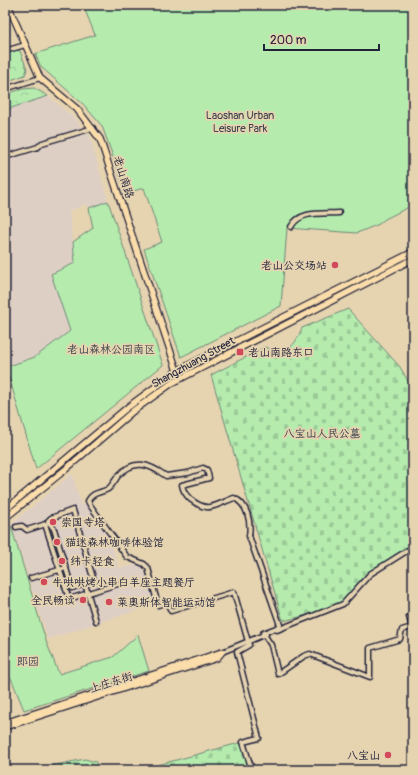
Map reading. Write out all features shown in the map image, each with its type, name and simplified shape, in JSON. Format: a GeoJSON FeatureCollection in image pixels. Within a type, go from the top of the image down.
{"type":"FeatureCollection","features":[{"type":"Feature","properties":{"kind":"main road","name":"老山南路"},"geometry":{"type":"LineString","coordinates":[[8,5],[40,78],[77,109],[100,139],[107,156],[177,371],[181,378]]}},
{"type":"Feature","properties":{"kind":"main road","name":"Shangzhuang Street"},"geometry":{"type":"LineString","coordinates":[[5,510],[128,407],[177,371],[413,252]]}},
{"type":"Feature","properties":{"kind":"main road","name":"Shangzhuang Street"},"geometry":{"type":"LineString","coordinates":[[5,518],[66,469],[138,406],[181,378],[413,259]]}},
{"type":"Feature","properties":{"kind":"main road","name":"上庄东街"},"geometry":{"type":"LineString","coordinates":[[5,723],[222,652]]}},
{"type":"Feature","properties":{"kind":"main road","name":"上庄东街"},"geometry":{"type":"LineString","coordinates":[[5,727],[217,658],[222,652]]}},
{"type":"Feature","properties":{"kind":"street"},"geometry":{"type":"LineString","coordinates":[[5,51],[25,45]]}},
{"type":"Feature","properties":{"kind":"street"},"geometry":{"type":"LineString","coordinates":[[5,89],[40,78]]}},
{"type":"Feature","properties":{"kind":"street"},"geometry":{"type":"LineString","coordinates":[[5,157],[38,147],[42,143],[93,128]]}},
{"type":"Feature","properties":{"kind":"street"},"geometry":{"type":"LineString","coordinates":[[291,227],[295,220],[302,215],[339,213]]}},
{"type":"Feature","properties":{"kind":"street"},"geometry":{"type":"LineString","coordinates":[[252,770],[243,742],[259,738],[236,652],[249,645],[234,592],[171,611],[167,602],[158,605],[148,568],[144,564],[127,558],[90,505],[88,501],[92,495],[109,488],[120,474],[129,466],[148,465],[161,471],[166,476],[188,473],[203,468],[206,470],[209,478],[182,486],[188,496],[203,508],[208,508],[234,498],[239,500],[243,504],[248,516],[250,523],[249,536],[280,625],[263,633],[270,645],[278,674],[304,656],[310,654],[370,677],[370,648],[400,639],[402,630],[412,627],[409,617],[413,616]]}},
{"type":"Feature","properties":{"kind":"street"},"geometry":{"type":"LineString","coordinates":[[16,527],[22,526],[27,530],[47,524],[51,518],[73,510],[94,581],[72,588],[54,529],[47,524]]}},
{"type":"Feature","properties":{"kind":"street"},"geometry":{"type":"LineString","coordinates":[[47,524],[59,570],[69,598],[121,582]]}},
{"type":"Feature","properties":{"kind":"street","name":"上庄东街"},"geometry":{"type":"LineString","coordinates":[[222,652],[343,604],[370,574],[413,547]]}},
{"type":"Feature","properties":{"kind":"street"},"geometry":{"type":"LineString","coordinates":[[31,578],[66,568]]}},
{"type":"Feature","properties":{"kind":"street"},"geometry":{"type":"LineString","coordinates":[[84,584],[96,621]]}},
{"type":"Feature","properties":{"kind":"shaded area"},"geometry":{"type":"Polygon","coordinates":[[[48,96],[78,121],[83,135],[89,133],[108,201],[89,208],[87,204],[69,211],[76,263],[51,274],[70,331],[35,357],[5,367],[5,110],[48,96]]]}},
{"type":"Feature","properties":{"kind":"shaded area"},"geometry":{"type":"Polygon","coordinates":[[[72,474],[81,505],[86,504],[111,541],[119,568],[142,564],[156,604],[48,639],[11,524],[72,474]]]}},
{"type":"Feature","properties":{"kind":"green space","name":"Laoshan Urban Leisure Park"},"geometry":{"type":"Polygon","coordinates":[[[83,5],[413,5],[413,205],[385,219],[379,224],[357,233],[287,228],[281,306],[181,357],[144,249],[162,242],[144,188],[126,193],[102,126],[83,104],[41,67],[35,54],[95,35],[83,5]]]}},
{"type":"Feature","properties":{"kind":"green space"},"geometry":{"type":"Polygon","coordinates":[[[16,50],[20,51],[27,69],[25,75],[5,82],[5,53],[16,50]]]}},
{"type":"Feature","properties":{"kind":"green space"},"geometry":{"type":"Polygon","coordinates":[[[34,88],[48,96],[5,110],[5,94],[23,89],[34,88]]]}},
{"type":"Feature","properties":{"kind":"green space","name":"老山森林公园南区"},"geometry":{"type":"Polygon","coordinates":[[[108,201],[163,365],[36,469],[6,367],[35,357],[70,331],[51,274],[75,263],[73,242],[93,228],[89,208],[108,201]]]}},
{"type":"Feature","properties":{"kind":"green space","name":"八宝山人民公墓"},"geometry":{"type":"Polygon","coordinates":[[[348,309],[400,367],[413,390],[413,544],[371,571],[345,601],[315,613],[283,621],[211,375],[265,347],[278,353],[288,349],[296,341],[302,328],[348,309]]]}},
{"type":"Feature","properties":{"kind":"green space","name":"郎园"},"geometry":{"type":"Polygon","coordinates":[[[11,526],[46,641],[59,674],[113,657],[138,635],[149,671],[24,710],[11,678],[5,679],[5,531],[11,526]]]}},
{"type":"Feature","properties":{"kind":"green space"},"geometry":{"type":"Polygon","coordinates":[[[243,742],[252,770],[139,770],[243,742]]]}},
{"type":"Feature","properties":{"kind":"green space"},"geometry":{"type":"Polygon","coordinates":[[[85,759],[96,762],[97,770],[30,770],[85,759]]]}},
{"type":"Feature","properties":{"kind":"place","name":"老山公交场站"},"geometry":{"type":"Point","coordinates":[335,265]}},
{"type":"Feature","properties":{"kind":"place","name":"老山南路东口"},"geometry":{"type":"Point","coordinates":[240,352]}},
{"type":"Feature","properties":{"kind":"place","name":"崇国寺塔"},"geometry":{"type":"Point","coordinates":[53,522]}},
{"type":"Feature","properties":{"kind":"place","name":"猫迷森林咖啡体验馆"},"geometry":{"type":"Point","coordinates":[57,542]}},
{"type":"Feature","properties":{"kind":"place","name":"纬卡轻食"},"geometry":{"type":"Point","coordinates":[62,561]}},
{"type":"Feature","properties":{"kind":"place","name":"牛哄哄烤小串白羊座主题餐厅"},"geometry":{"type":"Point","coordinates":[44,582]}},
{"type":"Feature","properties":{"kind":"place","name":"全民畅读"},"geometry":{"type":"Point","coordinates":[83,600]}},
{"type":"Feature","properties":{"kind":"place","name":"莱奥斯体智能运动馆"},"geometry":{"type":"Point","coordinates":[109,602]}},
{"type":"Feature","properties":{"kind":"place","name":"八宝山"},"geometry":{"type":"Point","coordinates":[388,755]}}]}
